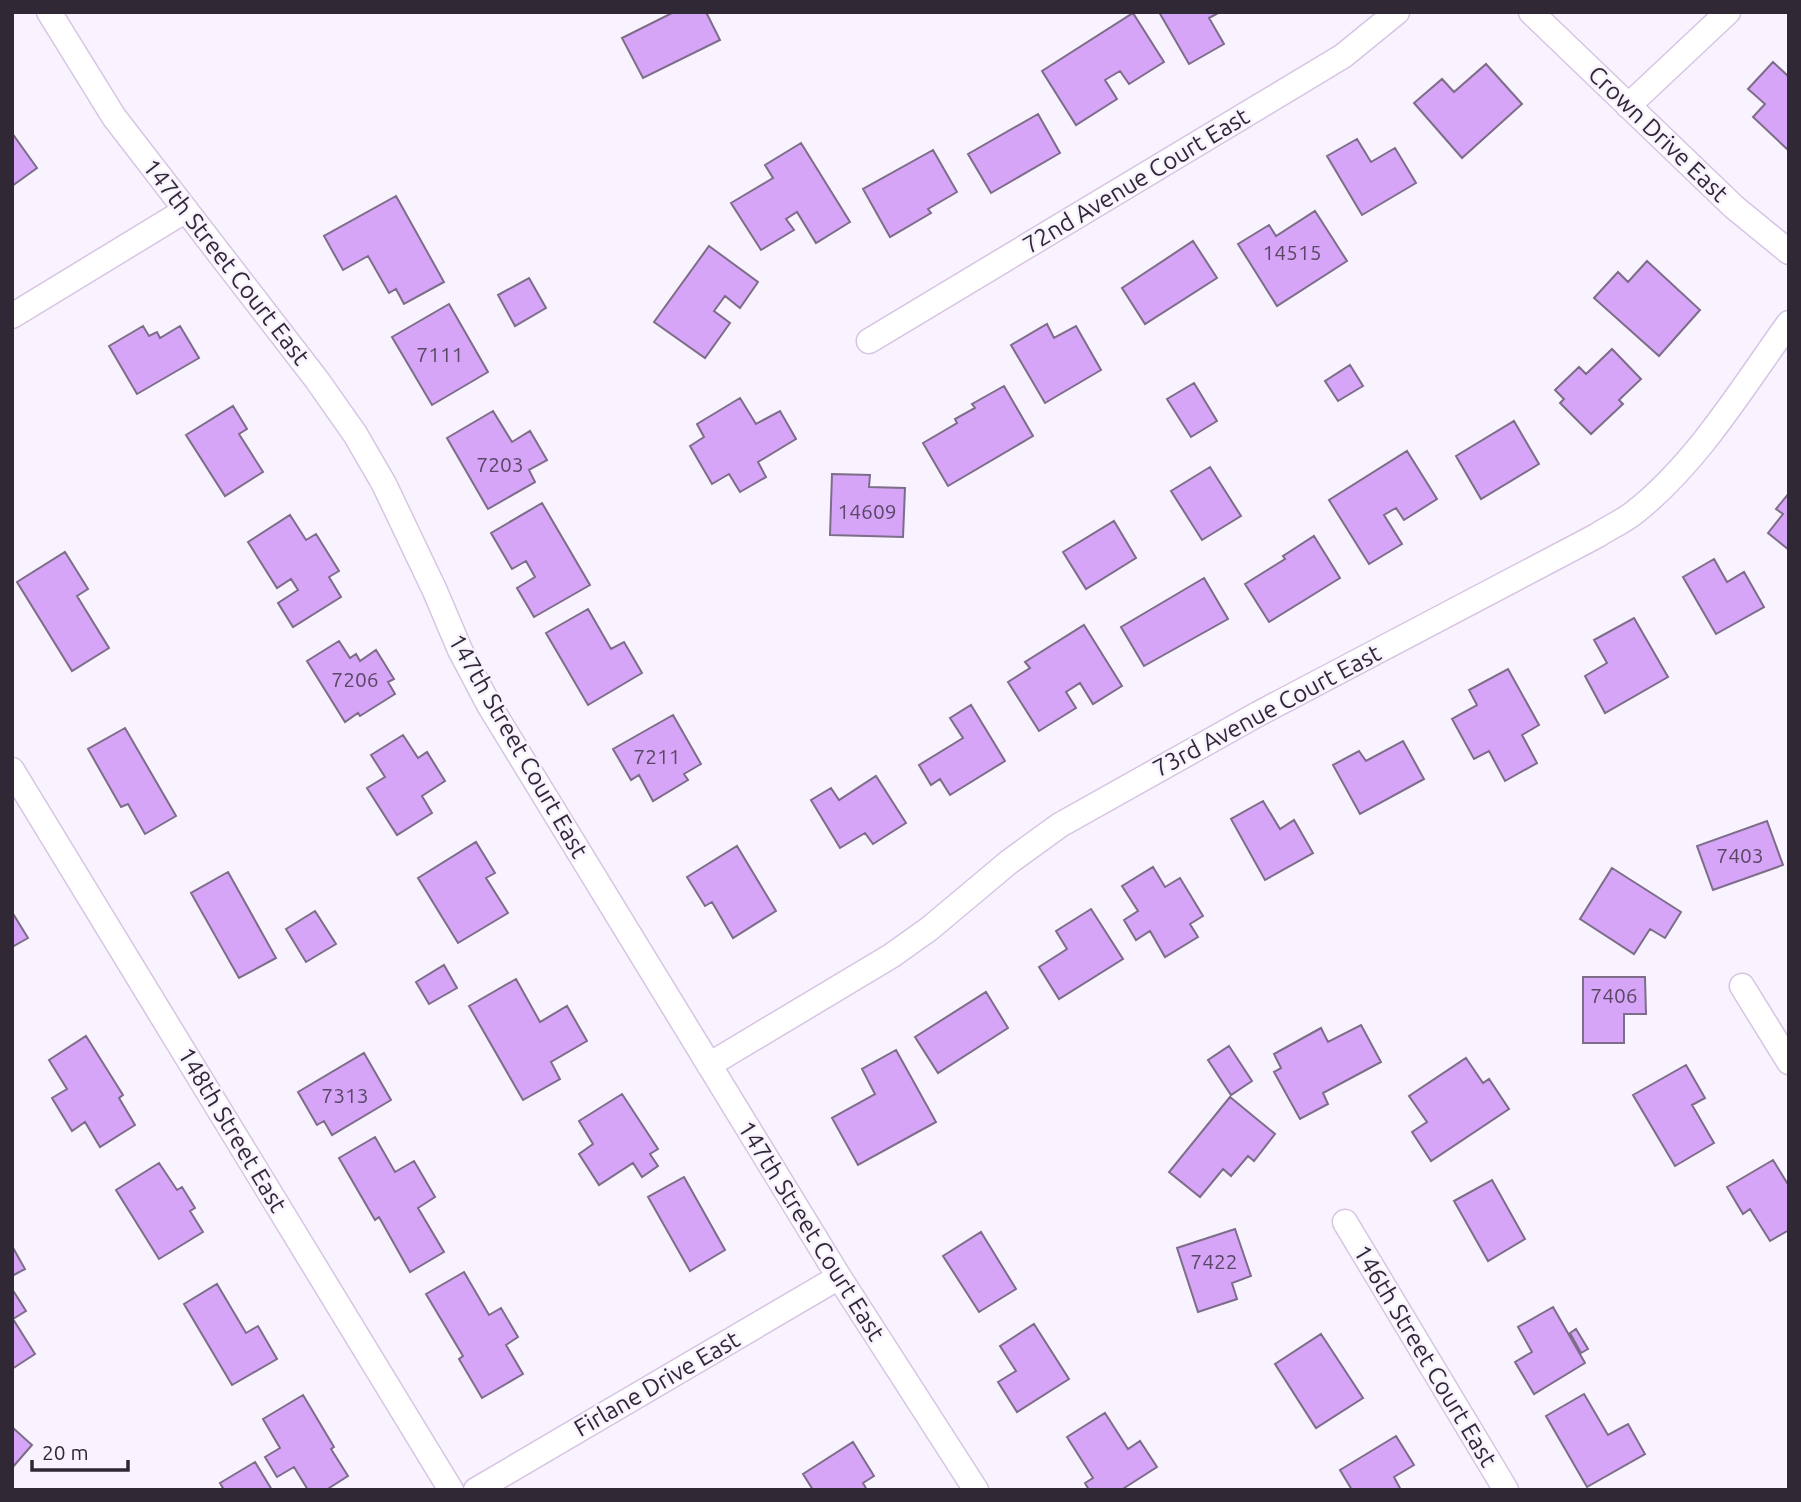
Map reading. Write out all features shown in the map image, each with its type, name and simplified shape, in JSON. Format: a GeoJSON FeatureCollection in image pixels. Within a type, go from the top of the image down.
{"type":"FeatureCollection","features":[{"type":"Feature","properties":{"kind":"street","name":"147th Street Court East"},"geometry":{"type":"LineString","coordinates":[[50,12],[114,117],[317,380],[355,434],[384,484],[460,650],[489,705],[839,1278],[976,1490]]}},
{"type":"Feature","properties":{"kind":"street","name":"72nd Avenue Court East"},"geometry":{"type":"LineString","coordinates":[[869,341],[1343,57],[1397,12]]}},
{"type":"Feature","properties":{"kind":"street","name":"Crown Drive East"},"geometry":{"type":"LineString","coordinates":[[1531,12],[1734,206],[1789,252]]}},
{"type":"Feature","properties":{"kind":"street"},"geometry":{"type":"LineString","coordinates":[[1628,106],[1728,12]]}},
{"type":"Feature","properties":{"kind":"street"},"geometry":{"type":"LineString","coordinates":[[12,316],[186,210]]}},
{"type":"Feature","properties":{"kind":"street","name":"73rd Avenue Court East"},"geometry":{"type":"LineString","coordinates":[[709,1065],[891,956],[1060,825],[1258,714],[1598,535],[1634,513],[1678,470],[1713,429],[1789,323]]}},
{"type":"Feature","properties":{"kind":"street","name":"148th Street East"},"geometry":{"type":"LineString","coordinates":[[12,770],[19,796],[451,1490]]}},
{"type":"Feature","properties":{"kind":"street"},"geometry":{"type":"LineString","coordinates":[[1742,986],[1789,1062]]}},
{"type":"Feature","properties":{"kind":"street","name":"146th Street Court East"},"geometry":{"type":"LineString","coordinates":[[1345,1222],[1506,1490]]}},
{"type":"Feature","properties":{"kind":"street","name":"Firlane Drive East"},"geometry":{"type":"LineString","coordinates":[[476,1490],[839,1278]]}},
{"type":"Feature","properties":{"kind":"building"},"geometry":{"type":"Polygon","coordinates":[[[674,12],[706,12],[720,40],[643,78],[622,38],[674,12]]]}},
{"type":"Feature","properties":{"kind":"building"},"geometry":{"type":"Polygon","coordinates":[[[1159,12],[1220,12],[1209,18],[1224,44],[1189,64],[1159,12]]]}},
{"type":"Feature","properties":{"kind":"building"},"geometry":{"type":"Polygon","coordinates":[[[1133,13],[1164,62],[1129,84],[1120,71],[1105,80],[1117,99],[1076,125],[1042,71],[1133,13]]]}},
{"type":"Feature","properties":{"kind":"building"},"geometry":{"type":"Polygon","coordinates":[[[1773,62],[1789,77],[1787,149],[1753,117],[1765,104],[1748,89],[1773,62]]]}},
{"type":"Feature","properties":{"kind":"building"},"geometry":{"type":"Polygon","coordinates":[[[1486,64],[1522,104],[1462,158],[1414,103],[1442,79],[1454,92],[1486,64]]]}},
{"type":"Feature","properties":{"kind":"building"},"geometry":{"type":"Polygon","coordinates":[[[1038,114],[1060,153],[991,193],[968,154],[1038,114]]]}},
{"type":"Feature","properties":{"kind":"building"},"geometry":{"type":"Polygon","coordinates":[[[12,133],[37,168],[12,186],[12,133]]]}},
{"type":"Feature","properties":{"kind":"building"},"geometry":{"type":"Polygon","coordinates":[[[1357,139],[1371,162],[1395,148],[1416,183],[1362,215],[1327,156],[1357,139]]]}},
{"type":"Feature","properties":{"kind":"building"},"geometry":{"type":"Polygon","coordinates":[[[801,143],[850,222],[816,243],[797,212],[786,219],[794,230],[761,250],[731,203],[773,178],[765,165],[801,143]]]}},
{"type":"Feature","properties":{"kind":"building"},"geometry":{"type":"Polygon","coordinates":[[[933,150],[957,192],[928,209],[931,213],[890,237],[863,189],[933,150]]]}},
{"type":"Feature","properties":{"kind":"building"},"geometry":{"type":"Polygon","coordinates":[[[396,196],[444,282],[404,304],[396,289],[389,293],[368,256],[343,270],[324,236],[396,196]]]}},
{"type":"Feature","properties":{"kind":"building"},"geometry":{"type":"Polygon","coordinates":[[[1315,211],[1347,261],[1277,306],[1238,244],[1269,225],[1276,236],[1315,211]]]}},
{"type":"Feature","properties":{"kind":"building"},"geometry":{"type":"Polygon","coordinates":[[[1193,241],[1217,278],[1145,324],[1122,288],[1193,241]]]}},
{"type":"Feature","properties":{"kind":"building"},"geometry":{"type":"Polygon","coordinates":[[[709,246],[758,282],[740,308],[725,296],[714,311],[730,323],[705,358],[654,322],[709,246]]]}},
{"type":"Feature","properties":{"kind":"building"},"geometry":{"type":"Polygon","coordinates":[[[1647,261],[1700,310],[1659,356],[1594,298],[1618,272],[1628,282],[1647,261]]]}},
{"type":"Feature","properties":{"kind":"building"},"geometry":{"type":"Polygon","coordinates":[[[529,278],[546,308],[515,326],[498,295],[529,278]]]}},
{"type":"Feature","properties":{"kind":"building"},"geometry":{"type":"Polygon","coordinates":[[[449,304],[488,372],[432,405],[392,337],[449,304]]]}},
{"type":"Feature","properties":{"kind":"building"},"geometry":{"type":"Polygon","coordinates":[[[1047,324],[1054,338],[1076,326],[1101,370],[1045,403],[1011,345],[1047,324]]]}},
{"type":"Feature","properties":{"kind":"building"},"geometry":{"type":"Polygon","coordinates":[[[143,326],[149,336],[157,332],[160,338],[180,326],[199,358],[137,394],[109,346],[143,326]]]}},
{"type":"Feature","properties":{"kind":"building"},"geometry":{"type":"Polygon","coordinates":[[[1612,349],[1641,379],[1619,400],[1623,404],[1591,434],[1560,403],[1564,399],[1555,390],[1579,367],[1586,374],[1612,349]]]}},
{"type":"Feature","properties":{"kind":"building"},"geometry":{"type":"Polygon","coordinates":[[[1350,365],[1363,386],[1338,401],[1325,381],[1350,365]]]}},
{"type":"Feature","properties":{"kind":"building"},"geometry":{"type":"Polygon","coordinates":[[[1194,383],[1217,421],[1191,437],[1167,399],[1194,383]]]}},
{"type":"Feature","properties":{"kind":"building"},"geometry":{"type":"Polygon","coordinates":[[[1004,386],[1033,436],[948,486],[923,443],[957,423],[955,419],[975,408],[972,404],[1004,386]]]}},
{"type":"Feature","properties":{"kind":"building"},"geometry":{"type":"Polygon","coordinates":[[[740,398],[756,424],[780,411],[796,439],[758,462],[766,477],[740,492],[729,474],[712,484],[690,446],[704,437],[697,424],[740,398]]]}},
{"type":"Feature","properties":{"kind":"building"},"geometry":{"type":"Polygon","coordinates":[[[233,406],[247,429],[239,434],[263,472],[225,496],[186,435],[233,406]]]}},
{"type":"Feature","properties":{"kind":"building"},"geometry":{"type":"Polygon","coordinates":[[[493,411],[512,442],[530,431],[547,460],[529,470],[535,482],[488,509],[447,438],[493,411]]]}},
{"type":"Feature","properties":{"kind":"building"},"geometry":{"type":"Polygon","coordinates":[[[1514,421],[1539,464],[1481,499],[1456,456],[1514,421]]]}},
{"type":"Feature","properties":{"kind":"building"},"geometry":{"type":"Polygon","coordinates":[[[1407,451],[1437,499],[1404,520],[1396,508],[1384,515],[1402,544],[1369,564],[1329,500],[1407,451]]]}},
{"type":"Feature","properties":{"kind":"building"},"geometry":{"type":"Polygon","coordinates":[[[1210,467],[1241,516],[1202,540],[1171,491],[1210,467]]]}},
{"type":"Feature","properties":{"kind":"building"},"geometry":{"type":"Polygon","coordinates":[[[832,474],[870,475],[869,487],[905,488],[903,537],[830,535],[832,474]]]}},
{"type":"Feature","properties":{"kind":"building"},"geometry":{"type":"Polygon","coordinates":[[[1789,493],[1789,550],[1768,533],[1783,514],[1776,509],[1789,493]]]}},
{"type":"Feature","properties":{"kind":"building"},"geometry":{"type":"Polygon","coordinates":[[[542,503],[590,585],[534,617],[517,588],[535,577],[526,561],[512,569],[491,533],[542,503]]]}},
{"type":"Feature","properties":{"kind":"building"},"geometry":{"type":"Polygon","coordinates":[[[290,515],[306,540],[316,534],[339,571],[329,577],[341,597],[293,627],[278,603],[298,590],[291,579],[277,588],[248,542],[290,515]]]}},
{"type":"Feature","properties":{"kind":"building"},"geometry":{"type":"Polygon","coordinates":[[[1114,521],[1136,558],[1086,589],[1063,552],[1114,521]]]}},
{"type":"Feature","properties":{"kind":"building"},"geometry":{"type":"Polygon","coordinates":[[[1314,536],[1340,578],[1269,622],[1245,584],[1285,559],[1283,556],[1314,536]]]}},
{"type":"Feature","properties":{"kind":"building"},"geometry":{"type":"Polygon","coordinates":[[[65,552],[88,589],[77,596],[109,648],[72,671],[17,582],[65,552]]]}},
{"type":"Feature","properties":{"kind":"building"},"geometry":{"type":"Polygon","coordinates":[[[1714,559],[1727,582],[1744,572],[1764,607],[1716,634],[1683,577],[1714,559]]]}},
{"type":"Feature","properties":{"kind":"building"},"geometry":{"type":"Polygon","coordinates":[[[1204,578],[1228,619],[1144,666],[1121,627],[1204,578]]]}},
{"type":"Feature","properties":{"kind":"building"},"geometry":{"type":"Polygon","coordinates":[[[588,609],[611,649],[624,642],[642,673],[588,705],[546,633],[588,609]]]}},
{"type":"Feature","properties":{"kind":"building"},"geometry":{"type":"Polygon","coordinates":[[[1634,618],[1668,677],[1605,713],[1585,676],[1607,663],[1594,640],[1634,618]]]}},
{"type":"Feature","properties":{"kind":"building"},"geometry":{"type":"Polygon","coordinates":[[[1084,625],[1122,686],[1093,704],[1080,683],[1066,692],[1076,708],[1039,731],[1008,682],[1030,668],[1025,662],[1084,625]]]}},
{"type":"Feature","properties":{"kind":"building"},"geometry":{"type":"Polygon","coordinates":[[[339,641],[350,658],[356,654],[360,661],[376,650],[394,679],[388,682],[395,694],[345,722],[307,661],[339,641]]]}},
{"type":"Feature","properties":{"kind":"building"},"geometry":{"type":"Polygon","coordinates":[[[1508,669],[1539,725],[1522,735],[1537,763],[1505,781],[1489,751],[1474,759],[1452,719],[1477,705],[1469,690],[1508,669]]]}},
{"type":"Feature","properties":{"kind":"building"},"geometry":{"type":"Polygon","coordinates":[[[971,705],[1005,761],[950,795],[940,779],[931,785],[919,765],[963,738],[950,718],[971,705]]]}},
{"type":"Feature","properties":{"kind":"building"},"geometry":{"type":"Polygon","coordinates":[[[673,715],[701,764],[684,774],[688,780],[653,801],[639,775],[631,780],[613,749],[673,715]]]}},
{"type":"Feature","properties":{"kind":"building"},"geometry":{"type":"Polygon","coordinates":[[[125,728],[176,816],[145,834],[128,804],[121,807],[88,749],[125,728]]]}},
{"type":"Feature","properties":{"kind":"building"},"geometry":{"type":"Polygon","coordinates":[[[403,735],[418,758],[427,752],[445,781],[422,796],[432,813],[397,835],[367,788],[385,777],[371,755],[403,735]]]}},
{"type":"Feature","properties":{"kind":"building"},"geometry":{"type":"Polygon","coordinates":[[[1403,741],[1424,779],[1360,814],[1333,765],[1359,751],[1366,761],[1403,741]]]}},
{"type":"Feature","properties":{"kind":"building"},"geometry":{"type":"Polygon","coordinates":[[[876,776],[906,823],[873,844],[865,833],[840,848],[811,800],[831,788],[839,800],[876,776]]]}},
{"type":"Feature","properties":{"kind":"building"},"geometry":{"type":"Polygon","coordinates":[[[1263,801],[1280,829],[1294,820],[1313,853],[1265,880],[1231,819],[1263,801]]]}},
{"type":"Feature","properties":{"kind":"building"},"geometry":{"type":"Polygon","coordinates":[[[1767,821],[1783,865],[1713,890],[1697,846],[1767,821]]]}},
{"type":"Feature","properties":{"kind":"building"},"geometry":{"type":"Polygon","coordinates":[[[476,842],[495,873],[486,878],[508,913],[458,943],[418,878],[476,842]]]}},
{"type":"Feature","properties":{"kind":"building"},"geometry":{"type":"Polygon","coordinates":[[[737,846],[776,911],[733,938],[712,902],[705,906],[687,877],[737,846]]]}},
{"type":"Feature","properties":{"kind":"building"},"geometry":{"type":"Polygon","coordinates":[[[1153,867],[1165,887],[1180,878],[1203,916],[1190,924],[1198,937],[1165,957],[1150,931],[1136,940],[1124,920],[1138,911],[1122,886],[1153,867]]]}},
{"type":"Feature","properties":{"kind":"building"},"geometry":{"type":"Polygon","coordinates":[[[1612,868],[1681,912],[1665,938],[1650,929],[1634,954],[1580,919],[1612,868]]]}},
{"type":"Feature","properties":{"kind":"building"},"geometry":{"type":"Polygon","coordinates":[[[228,872],[276,958],[239,978],[191,893],[228,872]]]}},
{"type":"Feature","properties":{"kind":"building"},"geometry":{"type":"Polygon","coordinates":[[[1091,909],[1123,959],[1059,999],[1039,967],[1067,949],[1056,931],[1091,909]]]}},
{"type":"Feature","properties":{"kind":"building"},"geometry":{"type":"Polygon","coordinates":[[[315,911],[336,944],[306,962],[286,929],[315,911]]]}},
{"type":"Feature","properties":{"kind":"building"},"geometry":{"type":"Polygon","coordinates":[[[12,912],[28,938],[12,947],[12,912]]]}},
{"type":"Feature","properties":{"kind":"building"},"geometry":{"type":"Polygon","coordinates":[[[444,965],[457,988],[429,1004],[416,982],[444,965]]]}},
{"type":"Feature","properties":{"kind":"building"},"geometry":{"type":"Polygon","coordinates":[[[1583,977],[1645,977],[1646,1014],[1624,1014],[1624,1043],[1583,1043],[1583,977]]]}},
{"type":"Feature","properties":{"kind":"building"},"geometry":{"type":"Polygon","coordinates":[[[516,979],[540,1022],[567,1006],[587,1041],[551,1062],[560,1079],[523,1100],[469,1006],[516,979]]]}},
{"type":"Feature","properties":{"kind":"building"},"geometry":{"type":"Polygon","coordinates":[[[986,992],[1008,1028],[938,1073],[915,1037],[986,992]]]}},
{"type":"Feature","properties":{"kind":"building"},"geometry":{"type":"Polygon","coordinates":[[[1361,1025],[1381,1062],[1323,1093],[1328,1104],[1300,1119],[1274,1072],[1281,1068],[1274,1054],[1321,1028],[1328,1042],[1361,1025]]]}},
{"type":"Feature","properties":{"kind":"building"},"geometry":{"type":"Polygon","coordinates":[[[86,1036],[123,1095],[119,1098],[135,1125],[100,1147],[85,1122],[72,1131],[52,1098],[67,1089],[49,1060],[86,1036]]]}},
{"type":"Feature","properties":{"kind":"building"},"geometry":{"type":"Polygon","coordinates":[[[1229,1046],[1252,1081],[1231,1095],[1208,1060],[1229,1046]]]}},
{"type":"Feature","properties":{"kind":"building"},"geometry":{"type":"Polygon","coordinates":[[[896,1050],[936,1122],[858,1165],[832,1118],[875,1094],[862,1069],[896,1050]]]}},
{"type":"Feature","properties":{"kind":"building"},"geometry":{"type":"Polygon","coordinates":[[[364,1053],[391,1100],[332,1135],[324,1121],[317,1125],[298,1092],[364,1053]]]}},
{"type":"Feature","properties":{"kind":"building"},"geometry":{"type":"Polygon","coordinates":[[[1466,1058],[1483,1083],[1489,1079],[1509,1109],[1431,1161],[1412,1132],[1427,1122],[1409,1096],[1466,1058]]]}},
{"type":"Feature","properties":{"kind":"building"},"geometry":{"type":"Polygon","coordinates":[[[1686,1065],[1705,1098],[1692,1105],[1714,1143],[1675,1166],[1633,1095],[1686,1065]]]}},
{"type":"Feature","properties":{"kind":"building"},"geometry":{"type":"Polygon","coordinates":[[[622,1094],[658,1149],[650,1154],[658,1166],[642,1177],[633,1163],[599,1185],[579,1154],[593,1144],[579,1121],[622,1094]]]}},
{"type":"Feature","properties":{"kind":"building"},"geometry":{"type":"Polygon","coordinates":[[[1230,1097],[1275,1134],[1254,1161],[1248,1156],[1231,1176],[1223,1169],[1200,1197],[1169,1172],[1230,1097]]]}},
{"type":"Feature","properties":{"kind":"building"},"geometry":{"type":"Polygon","coordinates":[[[375,1137],[395,1172],[414,1161],[435,1197],[418,1208],[444,1252],[410,1272],[379,1217],[375,1220],[339,1158],[375,1137]]]}},
{"type":"Feature","properties":{"kind":"building"},"geometry":{"type":"Polygon","coordinates":[[[1773,1160],[1789,1186],[1789,1230],[1770,1241],[1750,1209],[1743,1214],[1727,1187],[1773,1160]]]}},
{"type":"Feature","properties":{"kind":"building"},"geometry":{"type":"Polygon","coordinates":[[[159,1163],[177,1190],[182,1187],[195,1208],[190,1211],[203,1232],[159,1259],[116,1190],[159,1163]]]}},
{"type":"Feature","properties":{"kind":"building"},"geometry":{"type":"Polygon","coordinates":[[[684,1177],[725,1250],[690,1271],[648,1197],[684,1177]]]}},
{"type":"Feature","properties":{"kind":"building"},"geometry":{"type":"Polygon","coordinates":[[[1492,1180],[1525,1239],[1488,1261],[1454,1201],[1492,1180]]]}},
{"type":"Feature","properties":{"kind":"building"},"geometry":{"type":"Polygon","coordinates":[[[1235,1229],[1251,1276],[1232,1283],[1237,1299],[1198,1312],[1177,1248],[1235,1229]]]}},
{"type":"Feature","properties":{"kind":"building"},"geometry":{"type":"Polygon","coordinates":[[[981,1232],[1016,1289],[979,1312],[943,1256],[981,1232]]]}},
{"type":"Feature","properties":{"kind":"building"},"geometry":{"type":"Polygon","coordinates":[[[12,1246],[25,1269],[12,1276],[12,1246]]]}},
{"type":"Feature","properties":{"kind":"building"},"geometry":{"type":"Polygon","coordinates":[[[464,1272],[489,1315],[501,1308],[518,1337],[506,1345],[523,1374],[482,1398],[459,1359],[463,1356],[426,1294],[464,1272]]]}},
{"type":"Feature","properties":{"kind":"building"},"geometry":{"type":"Polygon","coordinates":[[[217,1284],[246,1333],[258,1326],[277,1359],[232,1385],[184,1304],[217,1284]]]}},
{"type":"Feature","properties":{"kind":"building"},"geometry":{"type":"Polygon","coordinates":[[[14,1292],[26,1311],[13,1319],[35,1354],[12,1369],[12,1293],[14,1292]]]}},
{"type":"Feature","properties":{"kind":"building"},"geometry":{"type":"Polygon","coordinates":[[[1553,1307],[1585,1363],[1534,1394],[1515,1362],[1532,1352],[1518,1327],[1553,1307]]]}},
{"type":"Feature","properties":{"kind":"building"},"geometry":{"type":"Polygon","coordinates":[[[1034,1324],[1069,1379],[1017,1412],[998,1382],[1016,1371],[1000,1346],[1034,1324]]]}},
{"type":"Feature","properties":{"kind":"building"},"geometry":{"type":"Polygon","coordinates":[[[1576,1329],[1588,1349],[1581,1353],[1570,1333],[1576,1329]]]}},
{"type":"Feature","properties":{"kind":"building"},"geometry":{"type":"Polygon","coordinates":[[[1321,1334],[1363,1398],[1316,1428],[1275,1364],[1321,1334]]]}},
{"type":"Feature","properties":{"kind":"building"},"geometry":{"type":"Polygon","coordinates":[[[1584,1394],[1608,1435],[1628,1424],[1645,1454],[1587,1487],[1546,1416],[1584,1394]]]}},
{"type":"Feature","properties":{"kind":"building"},"geometry":{"type":"Polygon","coordinates":[[[303,1395],[348,1476],[326,1490],[308,1490],[294,1467],[277,1477],[265,1457],[280,1448],[263,1419],[303,1395]]]}},
{"type":"Feature","properties":{"kind":"building"},"geometry":{"type":"Polygon","coordinates":[[[1105,1413],[1128,1449],[1140,1441],[1157,1467],[1121,1490],[1089,1490],[1085,1483],[1093,1478],[1067,1437],[1105,1413]]]}},
{"type":"Feature","properties":{"kind":"building"},"geometry":{"type":"Polygon","coordinates":[[[12,1427],[32,1445],[12,1468],[12,1427]]]}},
{"type":"Feature","properties":{"kind":"building"},"geometry":{"type":"Polygon","coordinates":[[[1396,1436],[1414,1465],[1394,1477],[1401,1490],[1352,1490],[1340,1470],[1396,1436]]]}},
{"type":"Feature","properties":{"kind":"building"},"geometry":{"type":"Polygon","coordinates":[[[853,1442],[874,1476],[863,1483],[867,1490],[813,1490],[803,1474],[853,1442]]]}},
{"type":"Feature","properties":{"kind":"building"},"geometry":{"type":"Polygon","coordinates":[[[255,1462],[272,1490],[224,1490],[220,1483],[255,1462]]]}}]}
